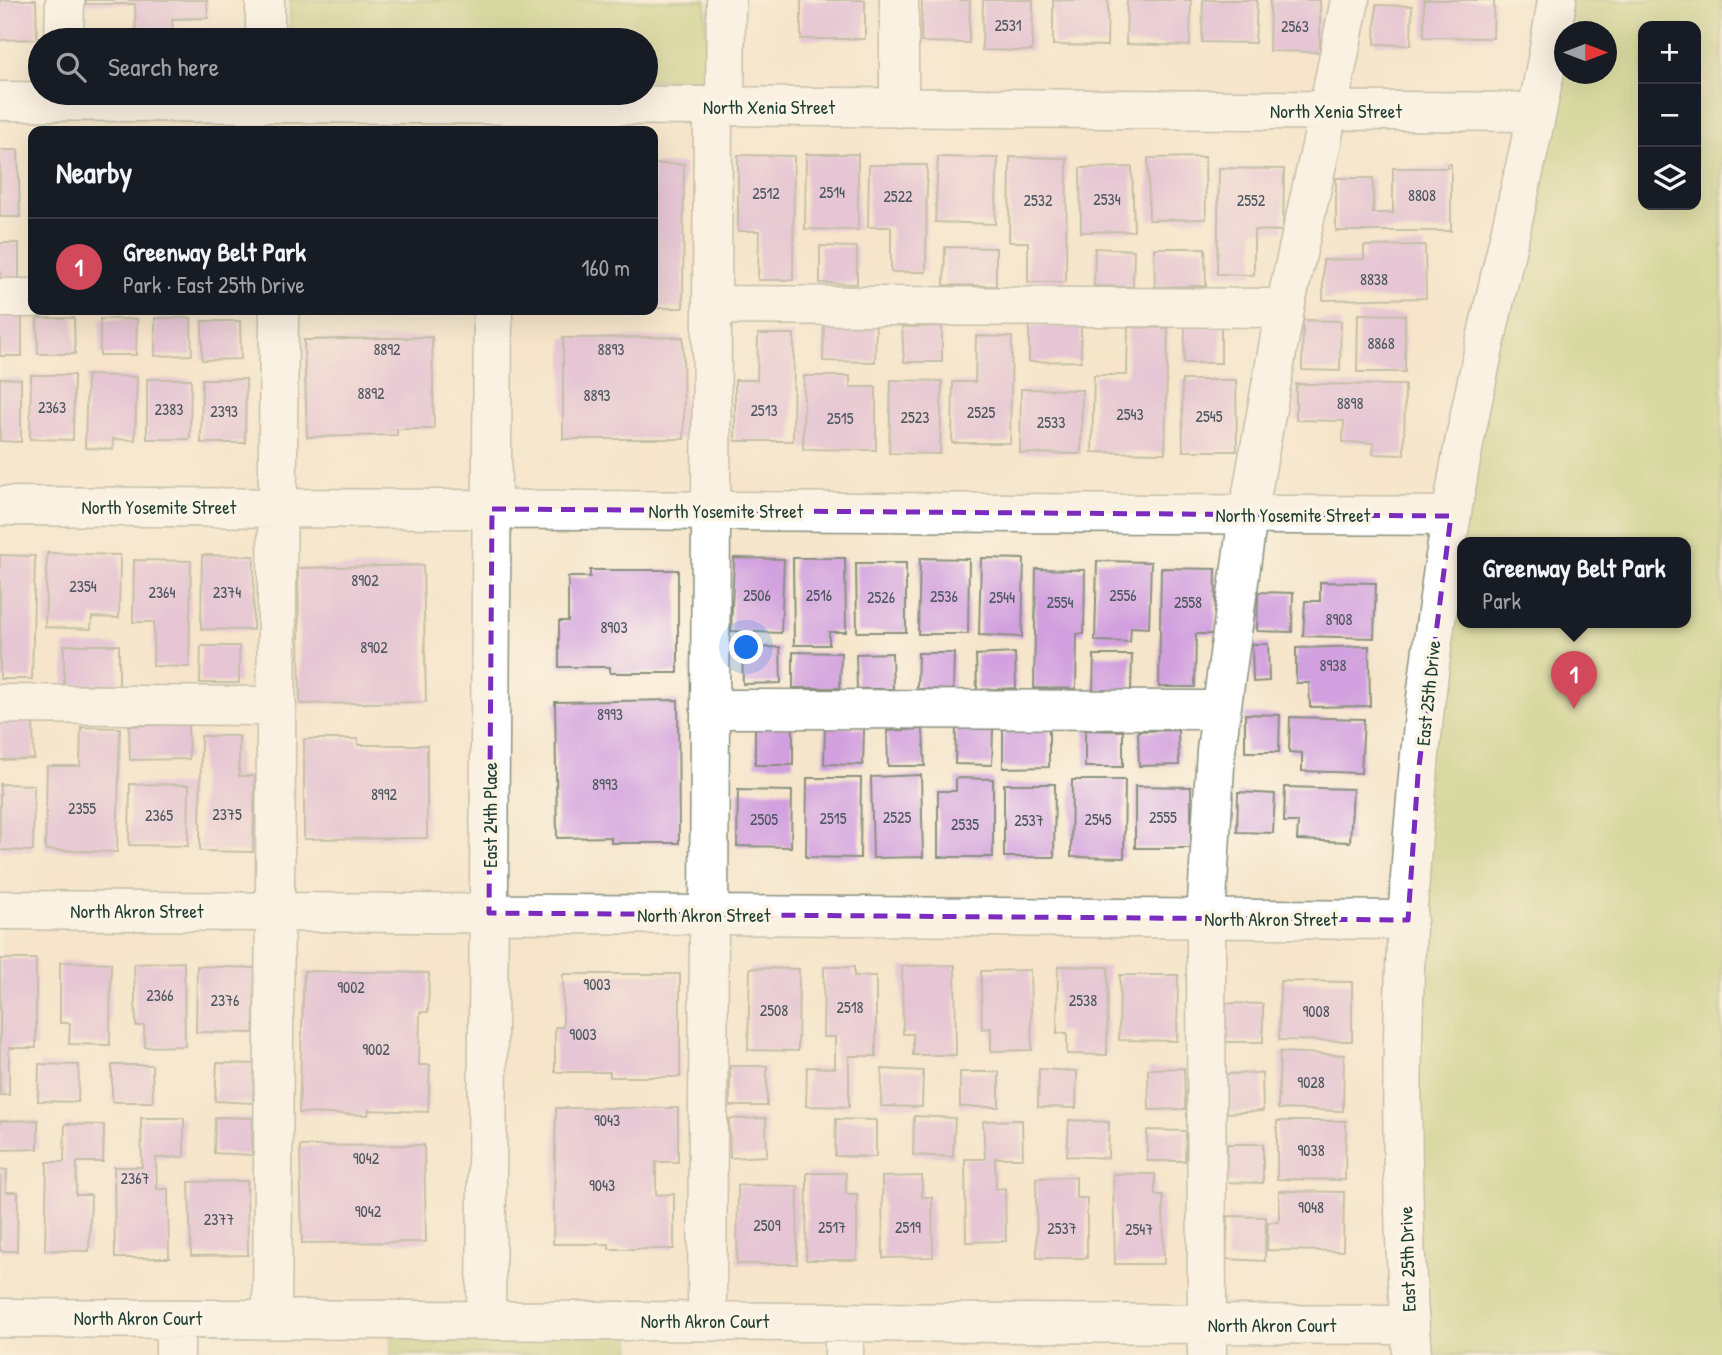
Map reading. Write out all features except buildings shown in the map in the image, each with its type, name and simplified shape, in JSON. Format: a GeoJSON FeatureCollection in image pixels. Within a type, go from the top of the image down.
{"type":"FeatureCollection","features":[{"type":"Feature","properties":{"kind":"street"},"geometry":{"type":"LineString","coordinates":[[64,28],[65,0]]}},
{"type":"Feature","properties":{"kind":"street"},"geometry":{"type":"LineString","coordinates":[[265,0],[265,28]]}},
{"type":"Feature","properties":{"kind":"street"},"geometry":{"type":"LineString","coordinates":[[707,1321],[712,305],[726,0]]}},
{"type":"Feature","properties":{"kind":"street"},"geometry":{"type":"LineString","coordinates":[[899,0],[899,108]]}},
{"type":"Feature","properties":{"kind":"street"},"geometry":{"type":"LineString","coordinates":[[1207,1340],[1206,918],[1220,710],[1248,515],[1285,308],[1350,0]]}},
{"type":"Feature","properties":{"kind":"street","name":"East 25th Drive"},"geometry":{"type":"LineString","coordinates":[[1411,1340],[1403,1115],[1408,919],[1418,774],[1451,516],[1489,320],[1537,112],[1557,0]]}},
{"type":"Feature","properties":{"kind":"street","name":"North Xenia Street"},"geometry":{"type":"LineString","coordinates":[[0,101],[28,99]]}},
{"type":"Feature","properties":{"kind":"street","name":"North Xenia Street"},"geometry":{"type":"LineString","coordinates":[[345,105],[495,118],[719,107],[1537,112]]}},
{"type":"Feature","properties":{"kind":"street"},"geometry":{"type":"LineString","coordinates":[[0,298],[28,298]]}},
{"type":"Feature","properties":{"kind":"street"},"geometry":{"type":"LineString","coordinates":[[712,305],[1285,308]]}},
{"type":"Feature","properties":{"kind":"street"},"geometry":{"type":"LineString","coordinates":[[272,1319],[279,315]]}},
{"type":"Feature","properties":{"kind":"street","name":"East 24th Place"},"geometry":{"type":"LineString","coordinates":[[486,1320],[493,315]]}},
{"type":"Feature","properties":{"kind":"street","name":"North Yosemite Street"},"geometry":{"type":"LineString","coordinates":[[0,506],[1451,516]]}},
{"type":"Feature","properties":{"kind":"street"},"geometry":{"type":"LineString","coordinates":[[0,704],[277,706]]}},
{"type":"Feature","properties":{"kind":"street"},"geometry":{"type":"LineString","coordinates":[[710,709],[1220,710]]}},
{"type":"Feature","properties":{"kind":"street","name":"North Akron Street"},"geometry":{"type":"LineString","coordinates":[[0,910],[1408,919]]}},
{"type":"Feature","properties":{"kind":"street","name":"North Akron Court"},"geometry":{"type":"LineString","coordinates":[[0,1318],[175,1337],[272,1319],[707,1321],[844,1339],[1411,1340]]}},
{"type":"Feature","properties":{"kind":"highlighted area"},"geometry":{"type":"Polygon","coordinates":[[[492,509],[1451,516],[1418,774],[1408,920],[489,913],[492,509]]]}},
{"type":"Feature","properties":{"kind":"green space"},"geometry":{"type":"Polygon","coordinates":[[[290,0],[706,0],[706,81],[658,80],[658,28],[290,28],[290,0]]]}},
{"type":"Feature","properties":{"kind":"green space"},"geometry":{"type":"Polygon","coordinates":[[[1556,0],[1722,0],[1722,1355],[1412,1355],[1418,774],[1457,555],[1457,628],[1691,628],[1691,537],[1460,537],[1556,0]]]}},
{"type":"Feature","properties":{"kind":"green space"},"geometry":{"type":"Polygon","coordinates":[[[391,1320],[631,1321],[630,1355],[391,1355],[391,1320]]]}},
{"type":"Feature","properties":{"kind":"place","name":"Greenway Belt Park"},"geometry":{"type":"Point","coordinates":[1574,709]}}]}
